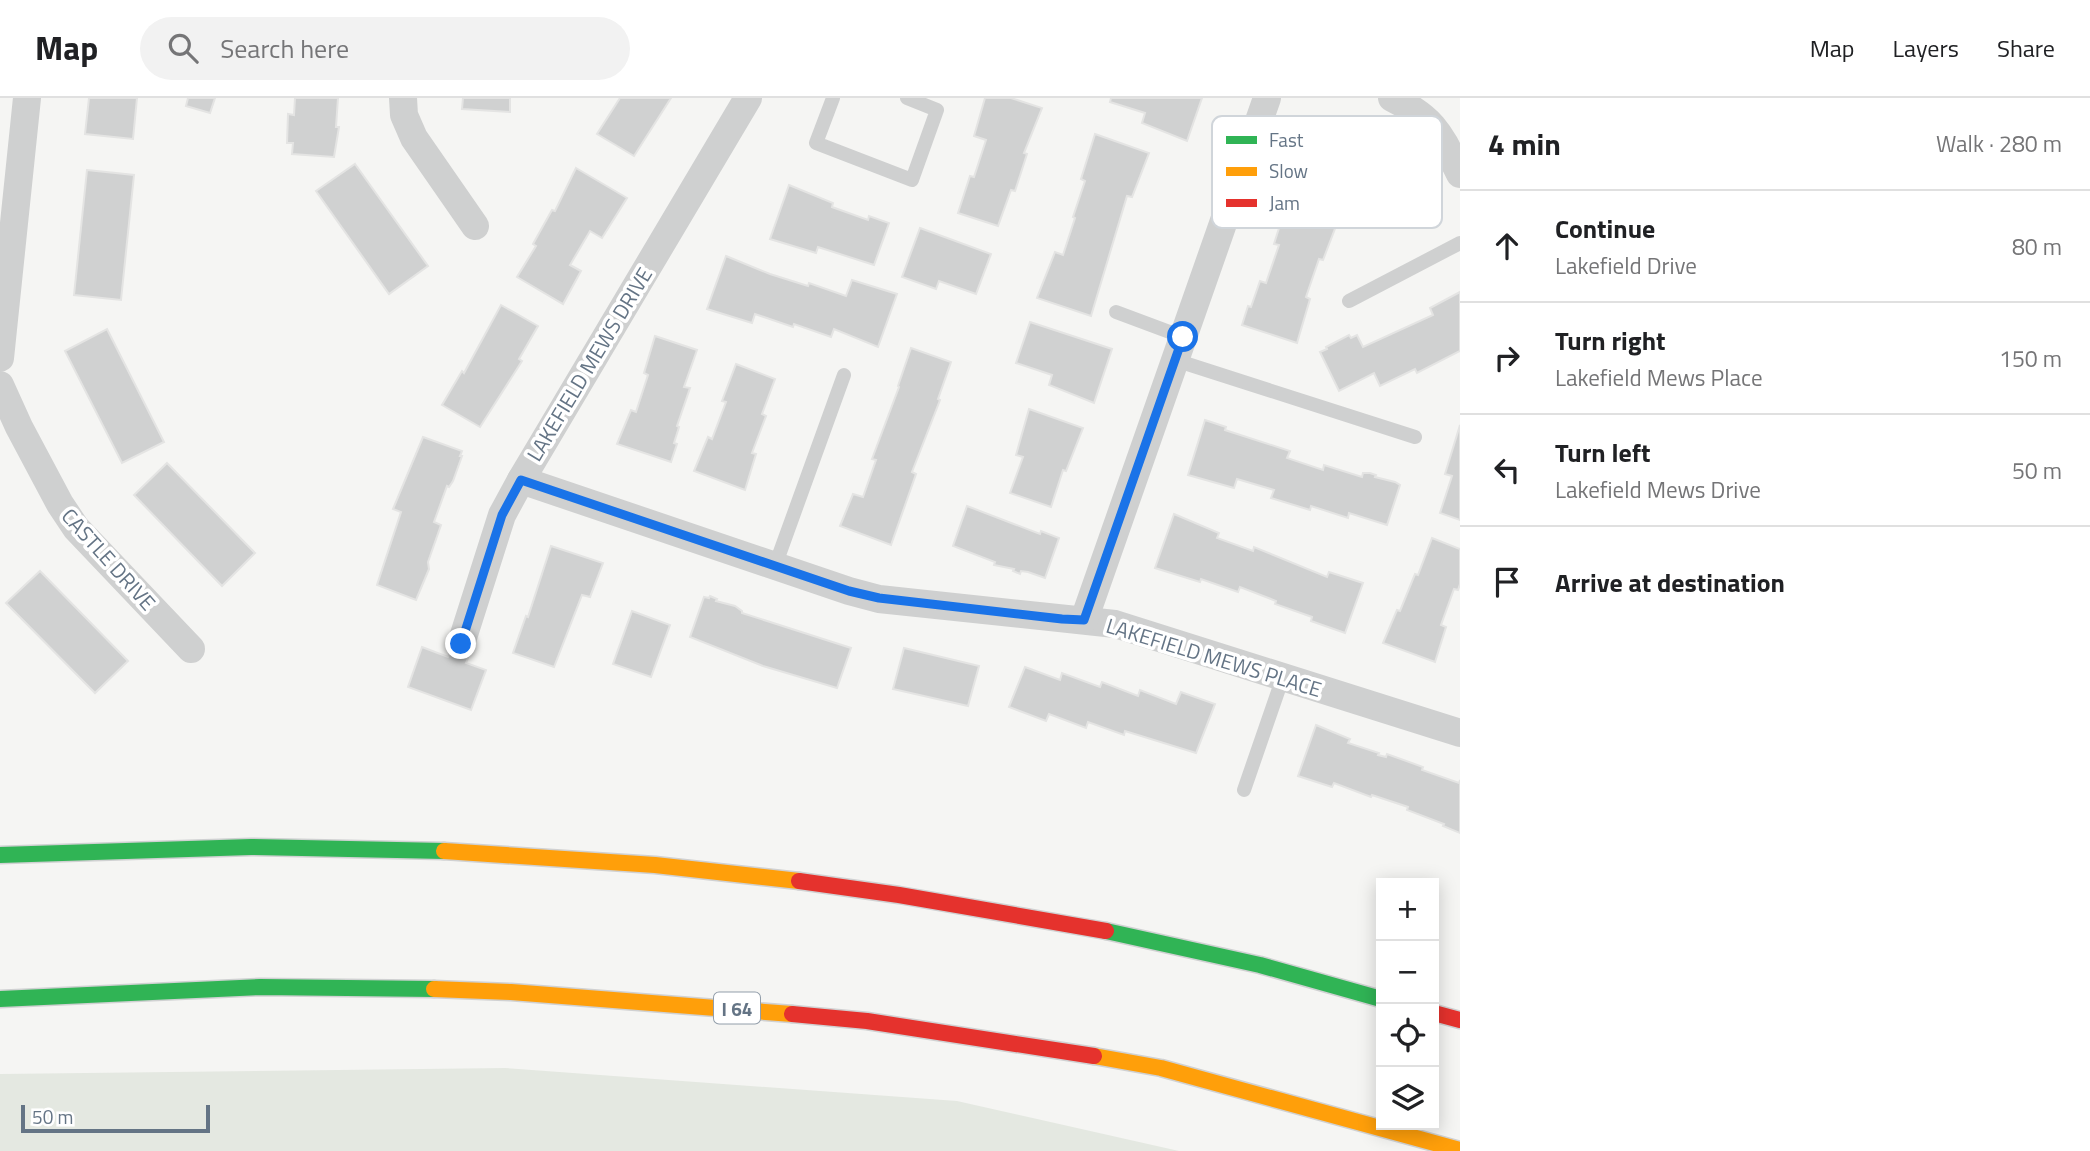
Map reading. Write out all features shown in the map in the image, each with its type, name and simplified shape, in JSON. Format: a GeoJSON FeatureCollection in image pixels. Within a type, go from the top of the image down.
{"type":"FeatureCollection","features":[{"type":"Feature","properties":{"kind":"highway"},"geometry":{"type":"LineString","coordinates":[[0,855],[285,847],[416,850],[567,859],[770,877],[914,896],[1083,927],[1260,965],[1376,998]]}},
{"type":"Feature","properties":{"kind":"highway","name":"I 64"},"geometry":{"type":"LineString","coordinates":[[0,999],[260,987],[404,988],[511,992],[867,1021],[1038,1046],[1161,1068],[1460,1150]]}},
{"type":"Feature","properties":{"kind":"highway"},"geometry":{"type":"LineString","coordinates":[[1439,1014],[1460,1020]]}},
{"type":"Feature","properties":{"kind":"street"},"geometry":{"type":"LineString","coordinates":[[0,358],[27,98]]}},
{"type":"Feature","properties":{"kind":"street"},"geometry":{"type":"LineString","coordinates":[[403,98],[404,115],[414,138],[475,226]]}},
{"type":"Feature","properties":{"kind":"street","name":"LAKEFIELD MEWS DRIVE"},"geometry":{"type":"LineString","coordinates":[[461,644],[502,515],[748,98]]}},
{"type":"Feature","properties":{"kind":"street"},"geometry":{"type":"LineString","coordinates":[[1261,116],[1267,98]]}},
{"type":"Feature","properties":{"kind":"street"},"geometry":{"type":"LineString","coordinates":[[1392,98],[1414,108],[1423,116]]}},
{"type":"Feature","properties":{"kind":"street"},"geometry":{"type":"LineString","coordinates":[[1442,136],[1460,174]]}},
{"type":"Feature","properties":{"kind":"street"},"geometry":{"type":"LineString","coordinates":[[1084,620],[1221,228]]}},
{"type":"Feature","properties":{"kind":"street","name":"CASTLE DRIVE"},"geometry":{"type":"LineString","coordinates":[[0,385],[54,493],[76,528],[191,649]]}},
{"type":"Feature","properties":{"kind":"street","name":"LAKEFIELD MEWS PLACE"},"geometry":{"type":"LineString","coordinates":[[521,480],[775,566],[879,598],[1115,624],[1460,733]]}},
{"type":"Feature","properties":{"kind":"lane"},"geometry":{"type":"LineString","coordinates":[[833,98],[816,143],[912,180],[937,110],[907,98]]}},
{"type":"Feature","properties":{"kind":"lane"},"geometry":{"type":"LineString","coordinates":[[1349,301],[1460,243]]}},
{"type":"Feature","properties":{"kind":"lane"},"geometry":{"type":"LineString","coordinates":[[1116,312],[1179,349],[1415,437]]}},
{"type":"Feature","properties":{"kind":"lane"},"geometry":{"type":"LineString","coordinates":[[775,566],[844,375]]}},
{"type":"Feature","properties":{"kind":"lane"},"geometry":{"type":"LineString","coordinates":[[1244,790],[1283,677]]}},
{"type":"Feature","properties":{"kind":"shaded area"},"geometry":{"type":"Polygon","coordinates":[[[505,1068],[957,1101],[1179,1151],[0,1151],[0,1074],[505,1068]]]}},
{"type":"Feature","properties":{"kind":"building"},"geometry":{"type":"Polygon","coordinates":[[[89,98],[137,98],[133,139],[85,134],[89,98]]]}},
{"type":"Feature","properties":{"kind":"building"},"geometry":{"type":"Polygon","coordinates":[[[188,98],[215,98],[210,113],[186,106],[188,98]]]}},
{"type":"Feature","properties":{"kind":"building"},"geometry":{"type":"Polygon","coordinates":[[[295,98],[338,98],[336,127],[339,127],[334,157],[292,154],[293,143],[287,143],[288,114],[294,115],[295,98]]]}},
{"type":"Feature","properties":{"kind":"building"},"geometry":{"type":"Polygon","coordinates":[[[463,98],[510,98],[510,112],[462,109],[463,98]]]}},
{"type":"Feature","properties":{"kind":"building"},"geometry":{"type":"Polygon","coordinates":[[[620,98],[671,98],[634,156],[597,134],[620,98]]]}},
{"type":"Feature","properties":{"kind":"building"},"geometry":{"type":"Polygon","coordinates":[[[985,98],[1011,98],[1042,108],[1024,153],[1027,154],[1015,191],[1011,190],[998,226],[958,213],[986,140],[974,136],[985,98]]]}},
{"type":"Feature","properties":{"kind":"building"},"geometry":{"type":"Polygon","coordinates":[[[1111,98],[1202,98],[1187,141],[1142,123],[1145,113],[1110,102],[1111,98]]]}},
{"type":"Feature","properties":{"kind":"building"},"geometry":{"type":"Polygon","coordinates":[[[1095,134],[1149,153],[1132,197],[1127,196],[1091,316],[1037,298],[1055,252],[1063,255],[1085,181],[1081,179],[1095,134]]]}},
{"type":"Feature","properties":{"kind":"building"},"geometry":{"type":"Polygon","coordinates":[[[355,164],[428,266],[389,294],[316,191],[355,164]]]}},
{"type":"Feature","properties":{"kind":"building"},"geometry":{"type":"Polygon","coordinates":[[[576,168],[627,198],[602,238],[590,231],[570,265],[581,271],[563,304],[517,277],[576,168]]]}},
{"type":"Feature","properties":{"kind":"building"},"geometry":{"type":"Polygon","coordinates":[[[87,170],[134,175],[121,300],[74,295],[87,170]]]}},
{"type":"Feature","properties":{"kind":"building"},"geometry":{"type":"Polygon","coordinates":[[[789,185],[833,203],[832,207],[868,220],[869,216],[889,223],[874,265],[818,247],[816,253],[770,239],[789,185]]]}},
{"type":"Feature","properties":{"kind":"building"},"geometry":{"type":"Polygon","coordinates":[[[920,228],[991,254],[976,294],[939,281],[936,289],[902,277],[920,228]]]}},
{"type":"Feature","properties":{"kind":"building"},"geometry":{"type":"Polygon","coordinates":[[[1279,228],[1335,228],[1323,260],[1319,259],[1306,297],[1310,299],[1297,343],[1242,325],[1260,281],[1266,283],[1279,245],[1274,244],[1279,228]]]}},
{"type":"Feature","properties":{"kind":"building"},"geometry":{"type":"Polygon","coordinates":[[[726,256],[770,274],[808,286],[809,283],[846,296],[852,280],[897,294],[878,347],[834,329],[831,337],[755,314],[752,323],[707,309],[726,256]]]}},
{"type":"Feature","properties":{"kind":"building"},"geometry":{"type":"Polygon","coordinates":[[[1460,292],[1460,351],[1417,373],[1415,369],[1380,386],[1374,373],[1339,391],[1320,352],[1327,349],[1326,347],[1349,335],[1351,338],[1357,335],[1363,347],[1433,315],[1430,308],[1460,292]]]}},
{"type":"Feature","properties":{"kind":"building"},"geometry":{"type":"Polygon","coordinates":[[[501,305],[538,326],[519,359],[522,361],[480,427],[442,405],[462,371],[464,373],[501,305]]]}},
{"type":"Feature","properties":{"kind":"building"},"geometry":{"type":"Polygon","coordinates":[[[1030,322],[1112,349],[1094,403],[1049,385],[1052,375],[1016,363],[1030,322]]]}},
{"type":"Feature","properties":{"kind":"building"},"geometry":{"type":"Polygon","coordinates":[[[107,329],[164,442],[122,463],[65,351],[107,329]]]}},
{"type":"Feature","properties":{"kind":"building"},"geometry":{"type":"Polygon","coordinates":[[[655,336],[697,350],[684,387],[690,388],[677,426],[679,427],[674,443],[677,444],[671,462],[617,444],[631,410],[636,412],[648,375],[644,373],[655,336]]]}},
{"type":"Feature","properties":{"kind":"building"},"geometry":{"type":"Polygon","coordinates":[[[911,348],[951,362],[938,399],[940,400],[912,472],[916,474],[891,545],[840,526],[853,494],[863,497],[876,460],[872,459],[911,348]]]}},
{"type":"Feature","properties":{"kind":"building"},"geometry":{"type":"Polygon","coordinates":[[[736,364],[775,379],[762,414],[766,416],[752,453],[756,454],[745,490],[694,471],[708,437],[712,439],[736,364]]]}},
{"type":"Feature","properties":{"kind":"building"},"geometry":{"type":"Polygon","coordinates":[[[1029,409],[1083,428],[1066,471],[1063,470],[1051,507],[1010,493],[1023,457],[1016,455],[1029,409]]]}},
{"type":"Feature","properties":{"kind":"building"},"geometry":{"type":"Polygon","coordinates":[[[1205,420],[1226,427],[1225,430],[1290,451],[1287,458],[1323,470],[1324,465],[1362,477],[1363,473],[1370,473],[1395,482],[1400,485],[1387,525],[1349,513],[1348,518],[1311,506],[1310,510],[1271,498],[1274,490],[1237,479],[1234,488],[1188,475],[1205,420]]]}},
{"type":"Feature","properties":{"kind":"building"},"geometry":{"type":"Polygon","coordinates":[[[1460,425],[1460,520],[1440,513],[1452,476],[1445,474],[1460,425]]]}},
{"type":"Feature","properties":{"kind":"building"},"geometry":{"type":"Polygon","coordinates":[[[423,437],[462,451],[462,456],[434,522],[441,525],[428,562],[429,569],[416,600],[377,585],[401,512],[393,509],[423,437]]]}},
{"type":"Feature","properties":{"kind":"building"},"geometry":{"type":"Polygon","coordinates":[[[167,463],[255,553],[222,586],[134,495],[167,463]]]}},
{"type":"Feature","properties":{"kind":"building"},"geometry":{"type":"Polygon","coordinates":[[[967,506],[1040,534],[1041,531],[1059,538],[1045,578],[1028,572],[1021,571],[1020,574],[1013,571],[1014,569],[994,565],[995,562],[953,546],[967,506]]]}},
{"type":"Feature","properties":{"kind":"building"},"geometry":{"type":"Polygon","coordinates":[[[1174,514],[1219,533],[1217,538],[1253,551],[1254,547],[1327,577],[1329,572],[1363,583],[1345,633],[1311,621],[1312,617],[1275,604],[1276,601],[1240,587],[1238,592],[1201,579],[1200,582],[1155,568],[1174,514]]]}},
{"type":"Feature","properties":{"kind":"building"},"geometry":{"type":"Polygon","coordinates":[[[1432,538],[1460,549],[1460,584],[1458,590],[1454,589],[1441,625],[1446,627],[1435,662],[1383,643],[1415,574],[1418,575],[1432,538]]]}},
{"type":"Feature","properties":{"kind":"building"},"geometry":{"type":"Polygon","coordinates":[[[551,546],[603,563],[590,597],[582,595],[554,667],[513,653],[551,546]]]}},
{"type":"Feature","properties":{"kind":"building"},"geometry":{"type":"Polygon","coordinates":[[[40,571],[128,661],[95,693],[6,603],[40,571]]]}},
{"type":"Feature","properties":{"kind":"building"},"geometry":{"type":"Polygon","coordinates":[[[704,597],[717,599],[716,601],[735,606],[742,613],[851,648],[837,688],[763,666],[690,637],[704,597]]]}},
{"type":"Feature","properties":{"kind":"building"},"geometry":{"type":"Polygon","coordinates":[[[632,611],[670,625],[651,677],[613,664],[632,611]]]}},
{"type":"Feature","properties":{"kind":"building"},"geometry":{"type":"Polygon","coordinates":[[[422,647],[448,657],[450,652],[468,658],[466,663],[486,670],[471,710],[408,687],[422,647]]]}},
{"type":"Feature","properties":{"kind":"building"},"geometry":{"type":"Polygon","coordinates":[[[904,648],[979,666],[968,706],[893,689],[904,648]]]}},
{"type":"Feature","properties":{"kind":"building"},"geometry":{"type":"Polygon","coordinates":[[[1025,667],[1060,680],[1062,673],[1100,687],[1102,682],[1138,696],[1140,690],[1176,704],[1181,692],[1215,704],[1196,753],[1125,731],[1124,735],[1088,722],[1086,728],[1049,714],[1046,721],[1009,707],[1025,667]]]}},
{"type":"Feature","properties":{"kind":"building"},"geometry":{"type":"Polygon","coordinates":[[[1316,725],[1350,739],[1348,743],[1379,753],[1378,755],[1386,757],[1387,754],[1423,767],[1422,770],[1459,783],[1460,780],[1460,833],[1407,810],[1408,807],[1334,783],[1332,787],[1298,776],[1316,725]]]}},
{"type":"Feature","properties":{"kind":"traffic: fast"},"geometry":{"type":"LineString","coordinates":[[0,855],[251,847],[444,851]]}},
{"type":"Feature","properties":{"kind":"traffic: fast"},"geometry":{"type":"LineString","coordinates":[[1106,931],[1260,965],[1376,998]]}},
{"type":"Feature","properties":{"kind":"traffic: fast"},"geometry":{"type":"LineString","coordinates":[[0,999],[260,987],[434,989]]}},
{"type":"Feature","properties":{"kind":"traffic: slow"},"geometry":{"type":"LineString","coordinates":[[444,851],[655,865],[799,881]]}},
{"type":"Feature","properties":{"kind":"traffic: slow"},"geometry":{"type":"LineString","coordinates":[[434,989],[511,992],[792,1014]]}},
{"type":"Feature","properties":{"kind":"traffic: slow"},"geometry":{"type":"LineString","coordinates":[[1094,1056],[1161,1068],[1460,1150]]}},
{"type":"Feature","properties":{"kind":"traffic: jam"},"geometry":{"type":"LineString","coordinates":[[799,881],[899,895],[1106,931]]}},
{"type":"Feature","properties":{"kind":"traffic: jam"},"geometry":{"type":"LineString","coordinates":[[792,1014],[867,1021],[1094,1056]]}},
{"type":"Feature","properties":{"kind":"traffic: jam"},"geometry":{"type":"LineString","coordinates":[[1439,1014],[1460,1020]]}},
{"type":"Feature","properties":{"kind":"route"},"geometry":{"type":"LineString","coordinates":[[461,644],[502,515],[521,480],[849,591],[879,598],[1084,620],[1183,337]]}}]}
